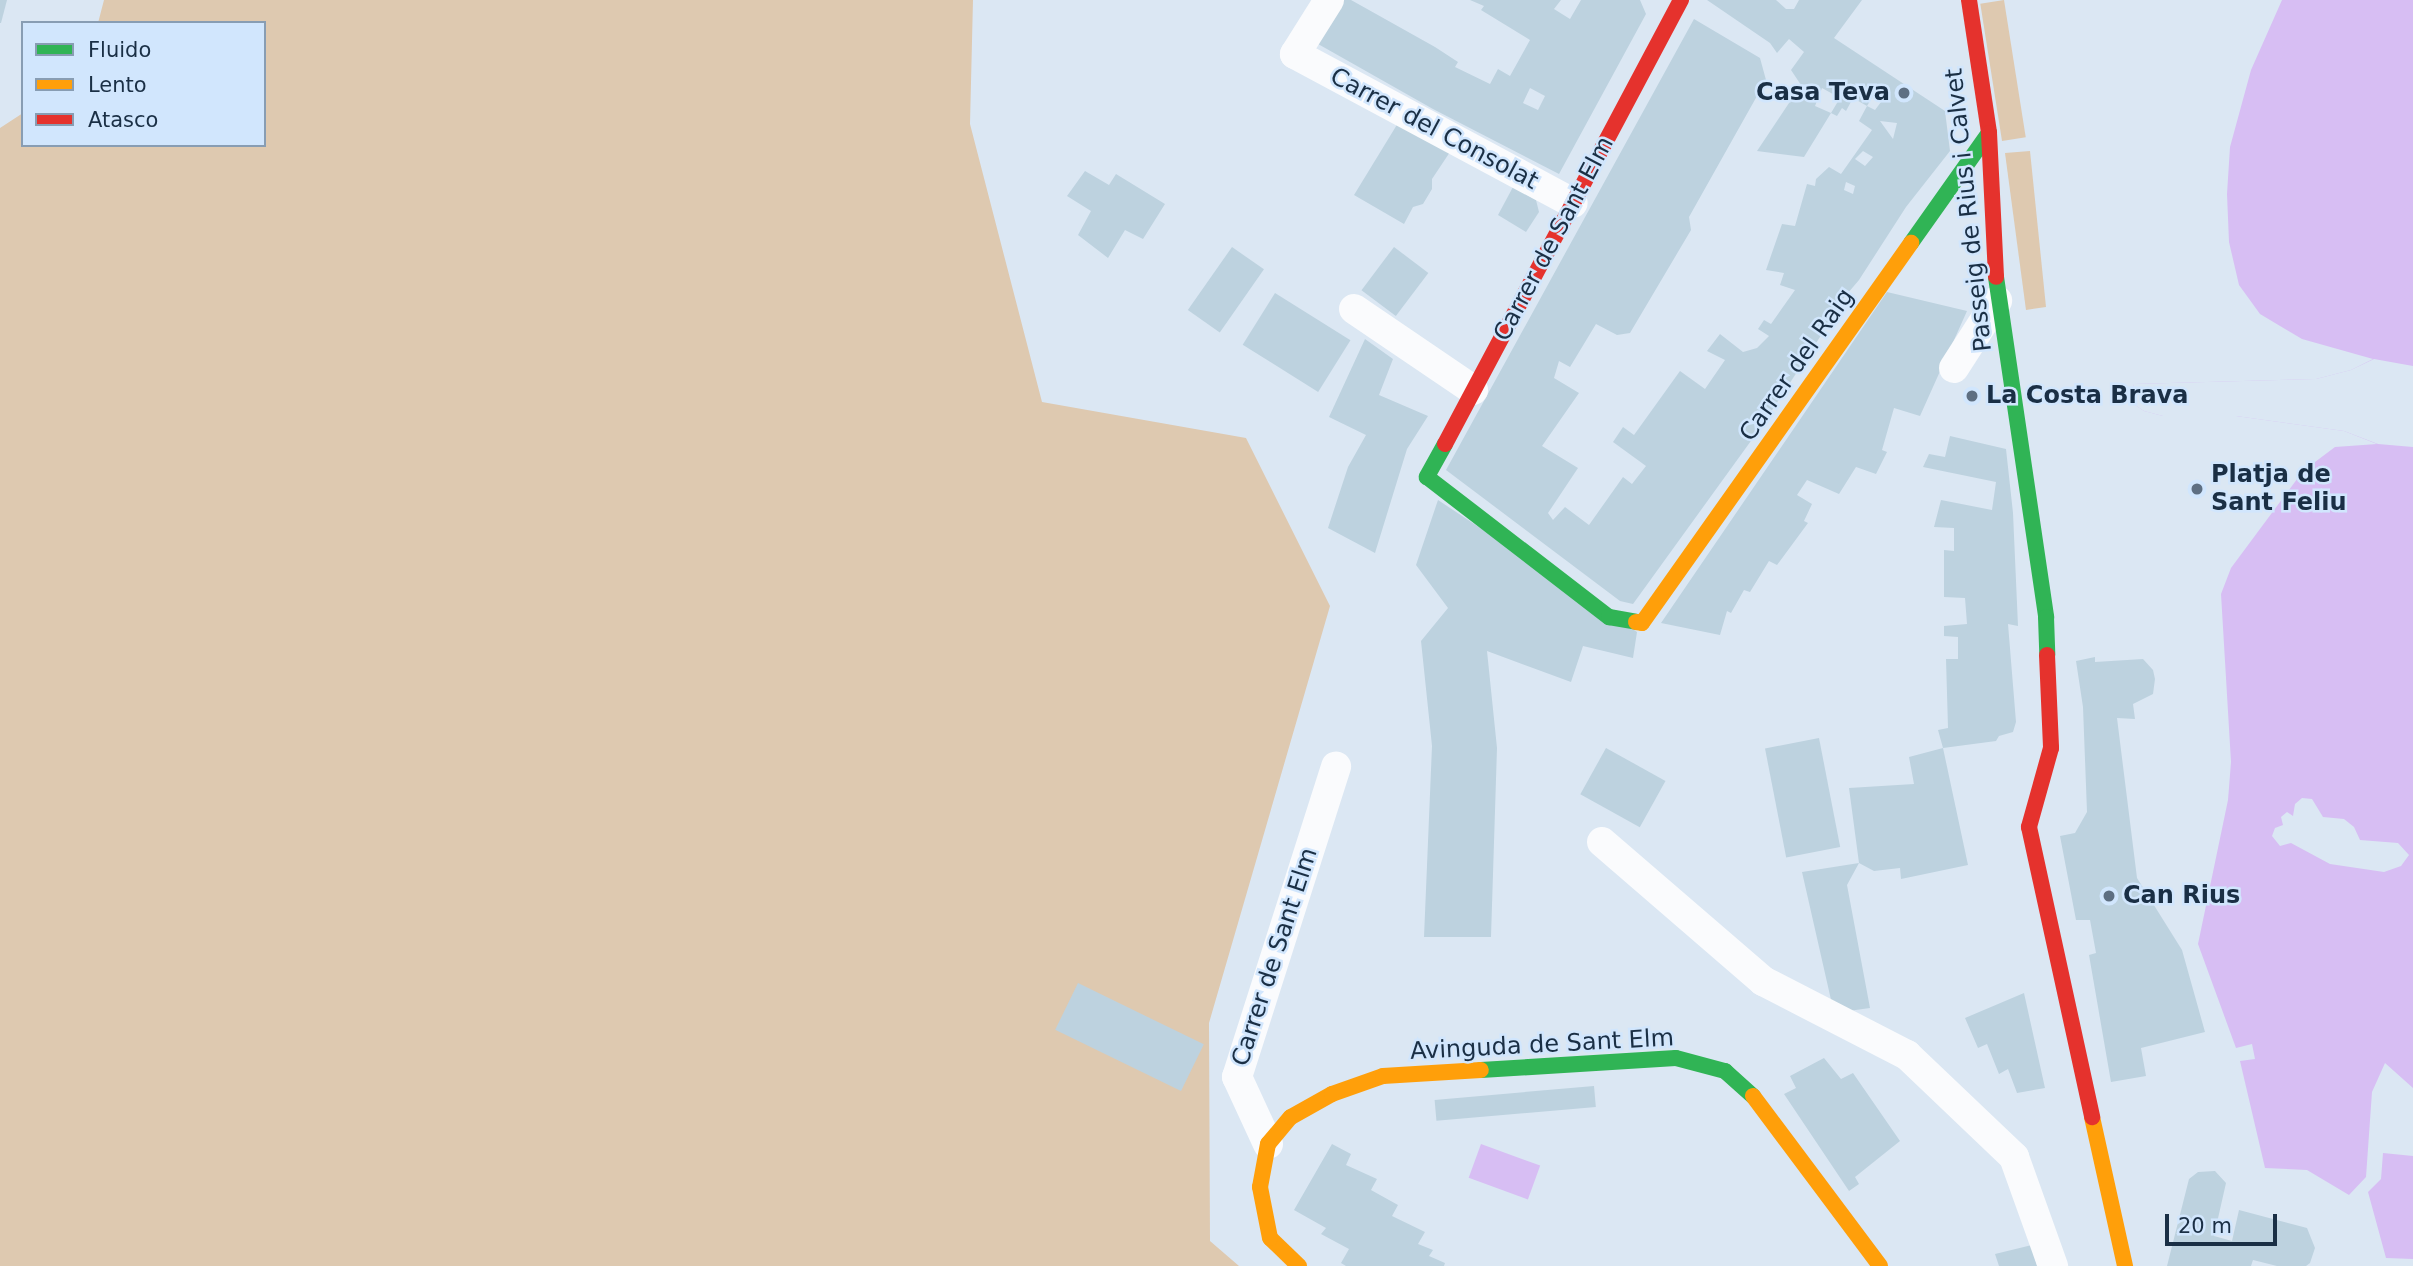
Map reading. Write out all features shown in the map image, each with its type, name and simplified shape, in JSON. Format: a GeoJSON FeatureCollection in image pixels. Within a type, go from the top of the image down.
{"type":"FeatureCollection","features":[{"type":"Feature","properties":{"kind":"street","name":"Carrer del Consolat"},"geometry":{"type":"LineString","coordinates":[[1329,0],[1296,54],[1573,203]]}},
{"type":"Feature","properties":{"kind":"street","name":"Passeig de Rius i Calvet"},"geometry":{"type":"LineString","coordinates":[[1969,0],[1989,133],[1997,301],[2046,617],[2051,748],[2029,827],[2124,1266]]}},
{"type":"Feature","properties":{"kind":"street","name":"Carrer de Sant Elm"},"geometry":{"type":"LineString","coordinates":[[1427,477],[1573,203],[1676,1]]}},
{"type":"Feature","properties":{"kind":"street","name":"Carrer del Raig"},"geometry":{"type":"LineString","coordinates":[[1427,477],[1609,617],[1642,622],[1989,133]]}},
{"type":"Feature","properties":{"kind":"street"},"geometry":{"type":"LineString","coordinates":[[1954,368],[1997,301]]}},
{"type":"Feature","properties":{"kind":"street"},"geometry":{"type":"LineString","coordinates":[[1354,309],[1473,390]]}},
{"type":"Feature","properties":{"kind":"street","name":"Carrer de Sant Elm"},"geometry":{"type":"LineString","coordinates":[[1268,1144],[1237,1077],[1336,766]]}},
{"type":"Feature","properties":{"kind":"street"},"geometry":{"type":"LineString","coordinates":[[1602,842],[1763,981],[1907,1055],[2014,1157],[2053,1266]]}},
{"type":"Feature","properties":{"kind":"street","name":"Avinguda de Sant Elm"},"geometry":{"type":"LineString","coordinates":[[1298,1266],[1270,1238],[1259,1187],[1268,1144],[1291,1117],[1332,1094],[1383,1076],[1676,1058],[1725,1071],[1757,1100],[1880,1266]]}},
{"type":"Feature","properties":{"kind":"shaded area"},"geometry":{"type":"Polygon","coordinates":[[[104,0],[973,0],[970,124],[1042,402],[1246,438],[1330,606],[1209,1023],[1210,1241],[1239,1266],[0,1266],[0,128],[21,114],[21,147],[266,147],[266,21],[99,21],[104,0]]]}},
{"type":"Feature","properties":{"kind":"shaded area"},"geometry":{"type":"Polygon","coordinates":[[[2004,0],[2026,137],[2002,141],[1980,4],[2004,0]]]}},
{"type":"Feature","properties":{"kind":"shaded area"},"geometry":{"type":"Polygon","coordinates":[[[2282,0],[2413,0],[2413,1088],[2385,1063],[2372,1092],[2366,1177],[2349,1195],[2307,1170],[2265,1168],[2240,1061],[2255,1059],[2252,1044],[2236,1048],[2198,944],[2228,800],[2231,762],[2221,594],[2231,568],[2303,471],[2335,447],[2377,444],[2344,431],[2236,416],[2163,416],[2144,411],[2129,401],[2134,384],[2316,379],[2351,370],[2373,359],[2302,339],[2260,314],[2239,285],[2229,242],[2227,194],[2230,147],[2251,70],[2282,0]],[[2302,798],[2295,804],[2293,816],[2287,812],[2281,817],[2283,825],[2275,828],[2272,836],[2280,846],[2291,843],[2330,864],[2384,872],[2401,866],[2409,855],[2398,843],[2360,840],[2354,827],[2344,819],[2323,817],[2312,799],[2302,798]]]}},
{"type":"Feature","properties":{"kind":"shaded area"},"geometry":{"type":"Polygon","coordinates":[[[2030,151],[2046,307],[2026,310],[2005,153],[2030,151]]]}},
{"type":"Feature","properties":{"kind":"shaded area"},"geometry":{"type":"Polygon","coordinates":[[[1481,1144],[1540,1166],[1528,1199],[1469,1178],[1481,1144]]]}},
{"type":"Feature","properties":{"kind":"shaded area"},"geometry":{"type":"Polygon","coordinates":[[[2383,1153],[2413,1156],[2413,1259],[2386,1258],[2368,1192],[2381,1179],[2383,1153]]]}},
{"type":"Feature","properties":{"kind":"pier"},"geometry":{"type":"Polygon","coordinates":[[[2374,359],[2413,366],[2413,447],[2378,444],[2344,431],[2236,416],[2163,416],[2144,411],[2129,401],[2134,384],[2316,379],[2351,370],[2374,359]]]}},
{"type":"Feature","properties":{"kind":"building"},"geometry":{"type":"Polygon","coordinates":[[[0,0],[7,0],[1,23],[0,23],[0,0]]]}},
{"type":"Feature","properties":{"kind":"building"},"geometry":{"type":"Polygon","coordinates":[[[1337,0],[1351,0],[1435,47],[1458,62],[1455,67],[1490,84],[1498,69],[1510,76],[1530,40],[1481,10],[1484,6],[1470,0],[1561,0],[1554,9],[1570,19],[1581,0],[1640,0],[1646,14],[1559,174],[1433,109],[1311,40],[1337,0]],[[1530,88],[1523,103],[1538,110],[1545,96],[1530,88]]]}},
{"type":"Feature","properties":{"kind":"building"},"geometry":{"type":"Polygon","coordinates":[[[1707,0],[1776,0],[1786,9],[1794,9],[1799,0],[1862,0],[1834,38],[1945,111],[1950,151],[1906,207],[1859,280],[1836,307],[1839,308],[1761,427],[1633,604],[1620,601],[1446,470],[1694,19],[1760,58],[1766,80],[1689,217],[1691,230],[1630,333],[1617,335],[1596,324],[1570,367],[1559,361],[1554,378],[1579,393],[1542,446],[1578,468],[1548,513],[1553,520],[1565,507],[1589,525],[1623,477],[1632,484],[1646,466],[1613,442],[1623,427],[1634,435],[1680,371],[1705,389],[1725,360],[1707,351],[1720,334],[1743,352],[1757,348],[1769,336],[1758,329],[1764,320],[1771,324],[1795,290],[1780,285],[1784,273],[1766,270],[1782,224],[1795,226],[1807,184],[1815,186],[1816,179],[1829,167],[1841,174],[1872,130],[1859,121],[1867,106],[1853,98],[1846,111],[1842,108],[1837,116],[1831,113],[1804,157],[1757,151],[1801,85],[1791,70],[1804,52],[1789,39],[1777,53],[1770,43],[1707,0]],[[1822,88],[1815,106],[1831,113],[1840,98],[1822,88]],[[1873,96],[1867,106],[1875,110],[1881,102],[1873,96]],[[1880,121],[1893,139],[1897,123],[1880,121]],[[1863,151],[1855,159],[1865,166],[1873,157],[1863,151]],[[1846,182],[1844,190],[1853,194],[1855,186],[1846,182]]]}},
{"type":"Feature","properties":{"kind":"building"},"geometry":{"type":"Polygon","coordinates":[[[1398,123],[1450,152],[1432,179],[1432,189],[1423,204],[1413,207],[1404,224],[1354,195],[1398,123]]]}},
{"type":"Feature","properties":{"kind":"building"},"geometry":{"type":"Polygon","coordinates":[[[1085,171],[1109,185],[1116,174],[1165,204],[1143,239],[1125,230],[1108,258],[1078,235],[1091,211],[1067,196],[1085,171]]]}},
{"type":"Feature","properties":{"kind":"building"},"geometry":{"type":"Polygon","coordinates":[[[1513,187],[1536,200],[1539,212],[1526,232],[1498,215],[1513,187]]]}},
{"type":"Feature","properties":{"kind":"building"},"geometry":{"type":"Polygon","coordinates":[[[1232,247],[1264,269],[1220,332],[1188,310],[1232,247]]]}},
{"type":"Feature","properties":{"kind":"building"},"geometry":{"type":"Polygon","coordinates":[[[1394,247],[1428,273],[1396,316],[1362,290],[1394,247]]]}},
{"type":"Feature","properties":{"kind":"building"},"geometry":{"type":"Polygon","coordinates":[[[1887,292],[1967,311],[1920,416],[1894,408],[1882,450],[1887,452],[1876,474],[1856,467],[1839,494],[1807,480],[1797,495],[1812,504],[1804,521],[1808,523],[1777,565],[1769,561],[1750,592],[1744,590],[1731,613],[1727,611],[1720,635],[1661,623],[1887,292]]]}},
{"type":"Feature","properties":{"kind":"building"},"geometry":{"type":"Polygon","coordinates":[[[1275,293],[1350,340],[1318,392],[1243,345],[1275,293]]]}},
{"type":"Feature","properties":{"kind":"building"},"geometry":{"type":"Polygon","coordinates":[[[1365,339],[1393,359],[1379,395],[1428,416],[1407,449],[1375,553],[1328,528],[1348,467],[1366,435],[1329,417],[1365,339]]]}},
{"type":"Feature","properties":{"kind":"building"},"geometry":{"type":"Polygon","coordinates":[[[1950,436],[2006,449],[2013,513],[2018,626],[2008,624],[2016,722],[2013,732],[1999,736],[1996,741],[1943,748],[1938,730],[1948,728],[1946,659],[1958,659],[1958,637],[1944,636],[1944,626],[1967,624],[1965,598],[1944,597],[1944,550],[1954,551],[1954,528],[1934,527],[1941,500],[1992,510],[1996,482],[1923,467],[1929,454],[1945,457],[1950,436]]]}},
{"type":"Feature","properties":{"kind":"building"},"geometry":{"type":"Polygon","coordinates":[[[1438,500],[1637,632],[1633,658],[1583,646],[1571,682],[1487,651],[1497,748],[1491,937],[1424,937],[1432,746],[1421,641],[1448,608],[1416,565],[1438,500]]]}},
{"type":"Feature","properties":{"kind":"building","name":"Can Rius"},"geometry":{"type":"Polygon","coordinates":[[[2095,657],[2095,662],[2143,659],[2153,670],[2153,694],[2133,704],[2135,719],[2117,718],[2137,878],[2182,950],[2205,1032],[2141,1048],[2146,1076],[2111,1082],[2089,955],[2096,953],[2090,920],[2076,920],[2060,836],[2075,833],[2087,812],[2083,707],[2076,661],[2095,657]]]}},
{"type":"Feature","properties":{"kind":"building"},"geometry":{"type":"Polygon","coordinates":[[[1819,738],[1840,847],[1786,857],[1765,748],[1819,738]]]}},
{"type":"Feature","properties":{"kind":"building"},"geometry":{"type":"Polygon","coordinates":[[[1606,748],[1665,781],[1640,827],[1580,794],[1606,748]]]}},
{"type":"Feature","properties":{"kind":"building"},"geometry":{"type":"Polygon","coordinates":[[[1943,748],[1968,865],[1901,879],[1900,868],[1874,871],[1859,863],[1849,788],[1914,784],[1909,757],[1943,748]]]}},
{"type":"Feature","properties":{"kind":"building"},"geometry":{"type":"Polygon","coordinates":[[[1859,863],[1847,885],[1870,1008],[1834,1013],[1802,872],[1859,863]]]}},
{"type":"Feature","properties":{"kind":"building"},"geometry":{"type":"Polygon","coordinates":[[[1078,983],[1204,1044],[1181,1091],[1055,1030],[1078,983]]]}},
{"type":"Feature","properties":{"kind":"building"},"geometry":{"type":"Polygon","coordinates":[[[2024,993],[2045,1088],[2017,1093],[2008,1069],[1999,1074],[1987,1044],[1978,1048],[1965,1018],[2024,993]]]}},
{"type":"Feature","properties":{"kind":"building"},"geometry":{"type":"Polygon","coordinates":[[[1824,1058],[1841,1079],[1853,1073],[1900,1141],[1855,1177],[1859,1184],[1849,1191],[1784,1094],[1796,1088],[1790,1076],[1824,1058]]]}},
{"type":"Feature","properties":{"kind":"building"},"geometry":{"type":"Polygon","coordinates":[[[1594,1086],[1596,1107],[1436,1121],[1435,1100],[1594,1086]]]}},
{"type":"Feature","properties":{"kind":"building"},"geometry":{"type":"Polygon","coordinates":[[[1332,1144],[1351,1154],[1346,1165],[1377,1179],[1371,1190],[1398,1205],[1392,1216],[1425,1232],[1418,1244],[1433,1250],[1429,1256],[1445,1263],[1444,1266],[1346,1266],[1341,1263],[1349,1249],[1321,1234],[1326,1228],[1294,1210],[1332,1144]]]}},
{"type":"Feature","properties":{"kind":"building"},"geometry":{"type":"Polygon","coordinates":[[[2215,1171],[2226,1183],[2214,1236],[2232,1241],[2239,1210],[2307,1228],[2315,1248],[2310,1263],[2306,1266],[2277,1266],[2253,1260],[2251,1266],[2167,1266],[2189,1179],[2198,1172],[2215,1171]]]}},
{"type":"Feature","properties":{"kind":"building"},"geometry":{"type":"Polygon","coordinates":[[[2032,1245],[2037,1266],[1999,1266],[1995,1254],[2032,1245]]]}},
{"type":"Feature","properties":{"kind":"traffic: fast"},"geometry":{"type":"LineString","coordinates":[[1911,243],[1989,133]]}},
{"type":"Feature","properties":{"kind":"traffic: fast"},"geometry":{"type":"LineString","coordinates":[[1996,277],[2046,617],[2047,655]]}},
{"type":"Feature","properties":{"kind":"traffic: fast"},"geometry":{"type":"LineString","coordinates":[[1445,444],[1427,477],[1609,617],[1636,622]]}},
{"type":"Feature","properties":{"kind":"traffic: fast"},"geometry":{"type":"LineString","coordinates":[[1481,1070],[1676,1058],[1725,1071],[1753,1096]]}},
{"type":"Feature","properties":{"kind":"traffic: slow"},"geometry":{"type":"LineString","coordinates":[[1636,622],[1642,623],[1911,243]]}},
{"type":"Feature","properties":{"kind":"traffic: slow"},"geometry":{"type":"LineString","coordinates":[[1299,1266],[1270,1238],[1260,1187],[1268,1144],[1291,1117],[1332,1094],[1383,1076],[1481,1070]]}},
{"type":"Feature","properties":{"kind":"traffic: slow"},"geometry":{"type":"LineString","coordinates":[[1753,1096],[1880,1266]]}},
{"type":"Feature","properties":{"kind":"traffic: slow"},"geometry":{"type":"LineString","coordinates":[[2092,1117],[2125,1266]]}},
{"type":"Feature","properties":{"kind":"traffic: jam"},"geometry":{"type":"LineString","coordinates":[[1445,444],[1681,0]]}},
{"type":"Feature","properties":{"kind":"traffic: jam"},"geometry":{"type":"LineString","coordinates":[[1969,0],[1989,133],[1996,277]]}},
{"type":"Feature","properties":{"kind":"traffic: jam"},"geometry":{"type":"LineString","coordinates":[[2047,655],[2051,748],[2029,827],[2092,1117]]}},
{"type":"Feature","properties":{"kind":"place","name":"Casa Teva"},"geometry":{"type":"Point","coordinates":[1904,93]}},
{"type":"Feature","properties":{"kind":"place","name":"La Costa Brava"},"geometry":{"type":"Point","coordinates":[1972,396]}},
{"type":"Feature","properties":{"kind":"place","name":"Platja de Sant Feliu"},"geometry":{"type":"Point","coordinates":[2197,489]}},
{"type":"Feature","properties":{"kind":"place","name":"Can Rius"},"geometry":{"type":"Point","coordinates":[2109,896]}}]}
